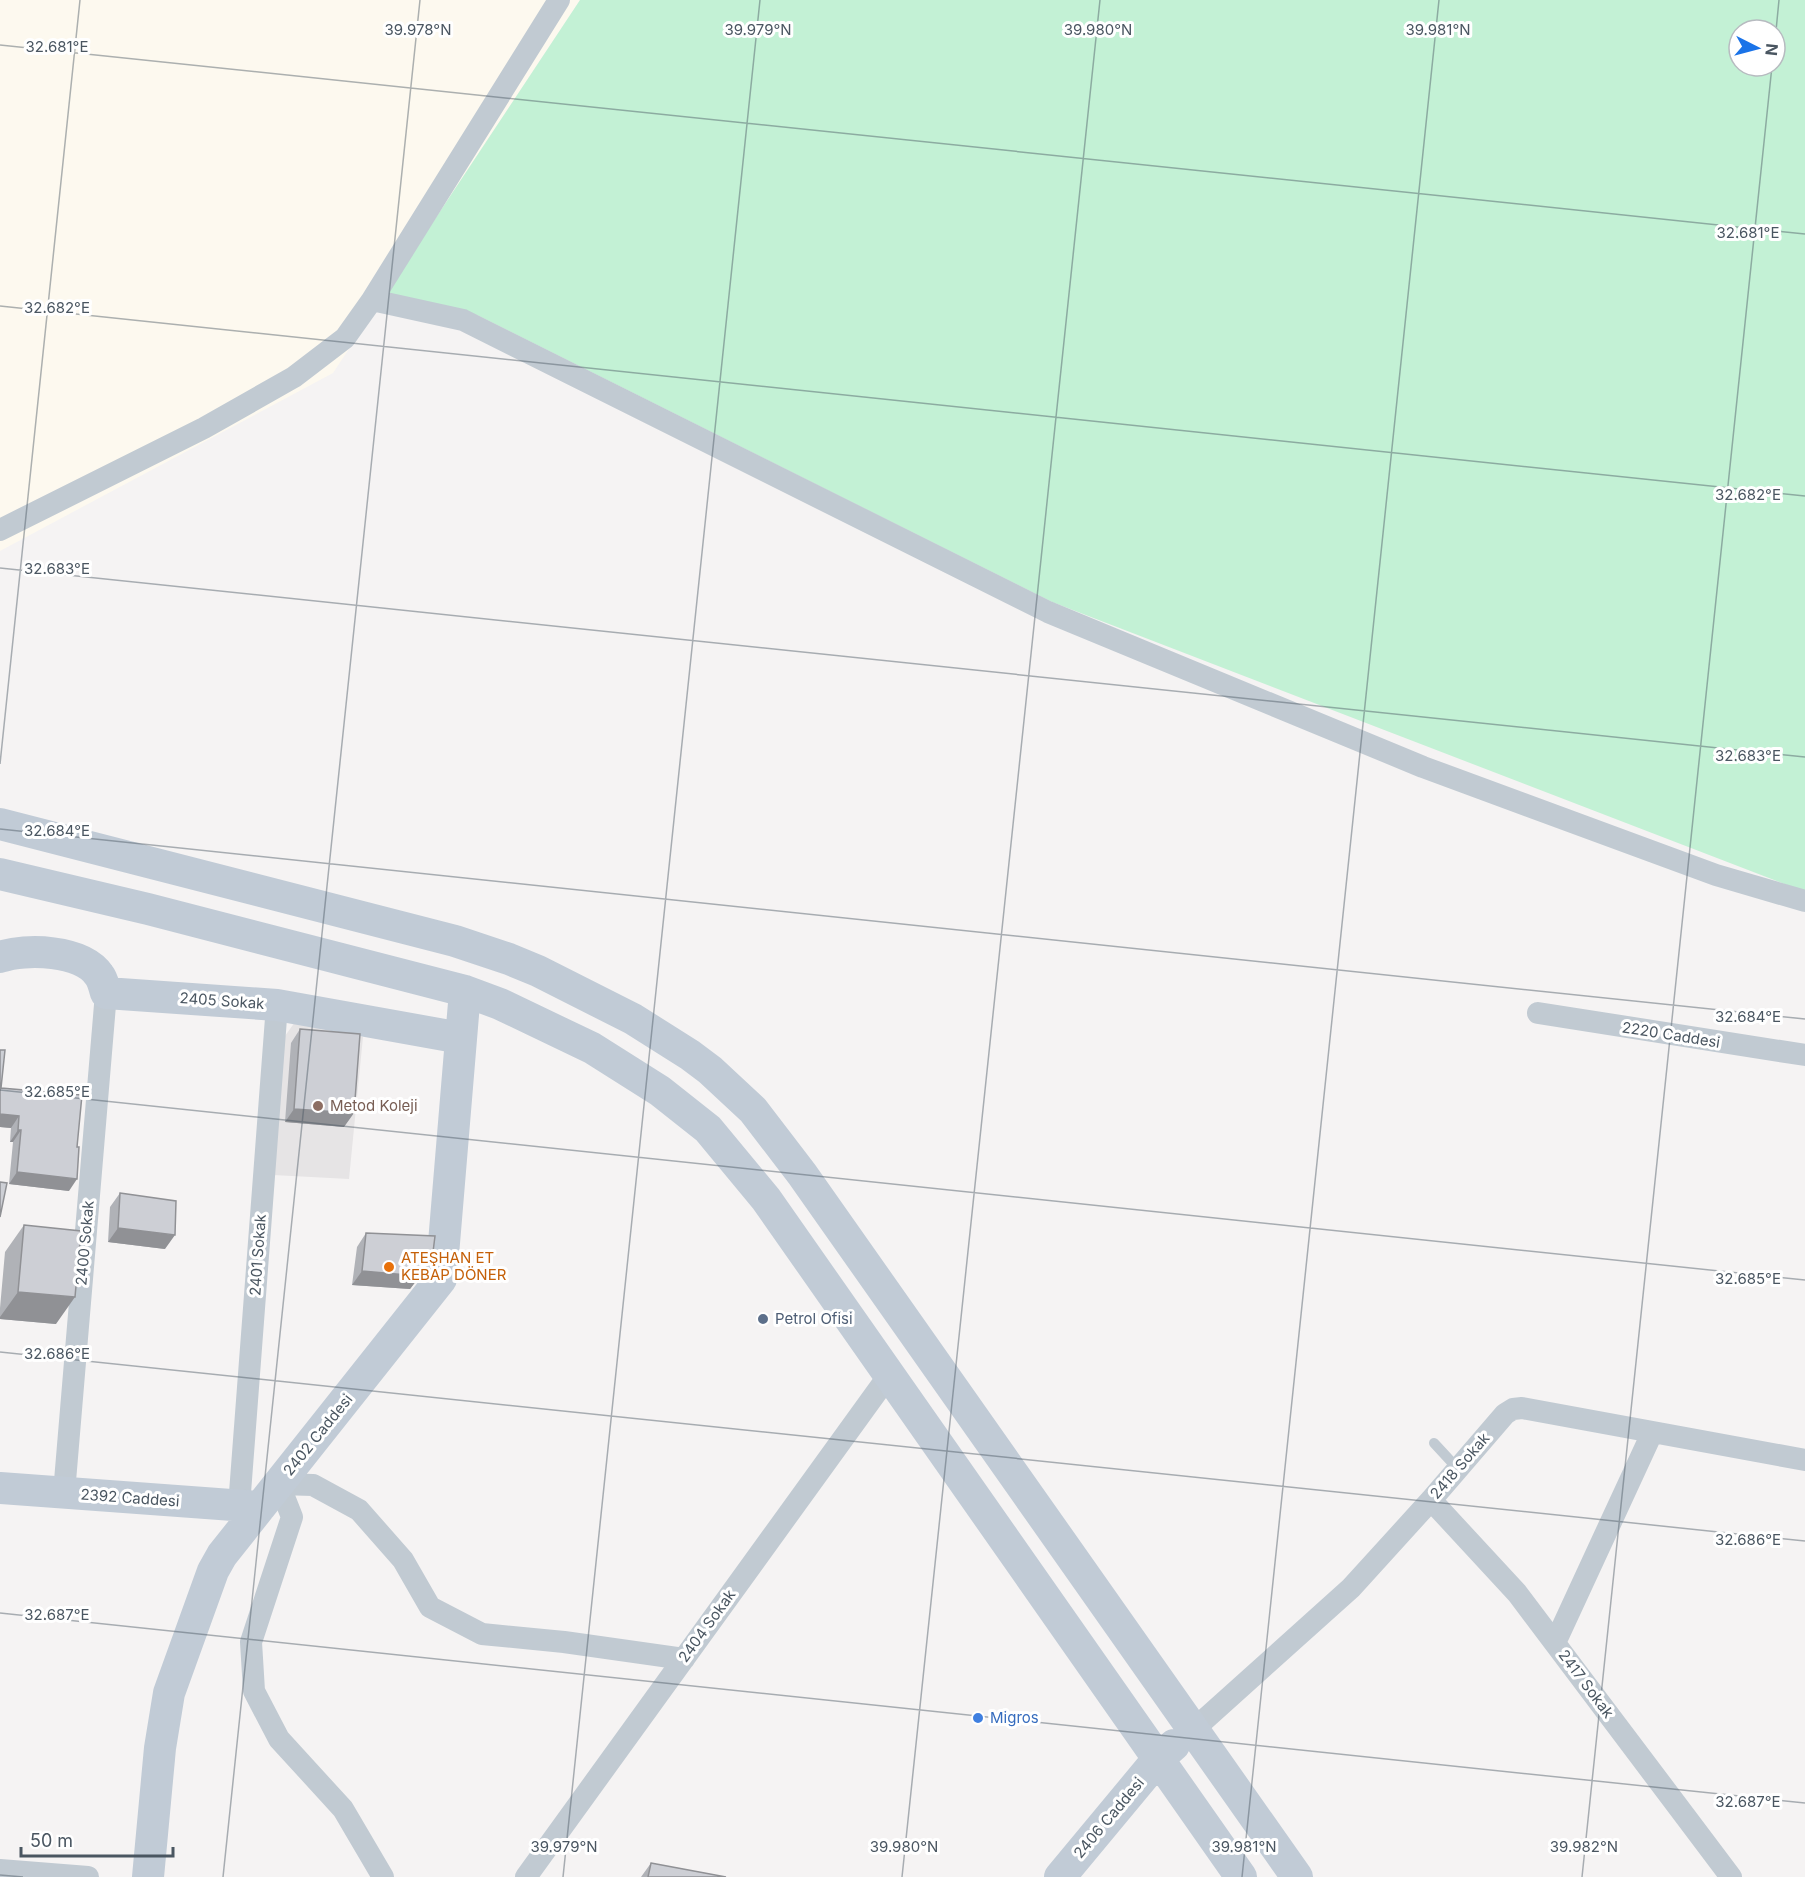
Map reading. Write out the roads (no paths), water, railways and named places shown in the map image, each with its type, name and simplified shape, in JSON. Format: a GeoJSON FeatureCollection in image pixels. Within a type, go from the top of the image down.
{"type":"FeatureCollection","features":[{"type":"Feature","properties":{"kind":"main road"},"geometry":{"type":"LineString","coordinates":[[0,824],[444,938],[509,958],[633,1019],[704,1065],[753,1110],[802,1174],[1297,1877]]}},
{"type":"Feature","properties":{"kind":"main road"},"geometry":{"type":"LineString","coordinates":[[0,874],[148,909],[465,991],[518,1012],[592,1048],[660,1091],[708,1129],[766,1199],[1241,1877]]}},
{"type":"Feature","properties":{"kind":"main road"},"geometry":{"type":"LineString","coordinates":[[0,957],[30,951],[58,954],[75,959],[91,966],[104,984],[106,993]]}},
{"type":"Feature","properties":{"kind":"main road","name":"2402 Caddesi"},"geometry":{"type":"LineString","coordinates":[[148,1877],[160,1748],[169,1693],[217,1563],[259,1499],[441,1279],[465,991]]}},
{"type":"Feature","properties":{"kind":"main road","name":"2405 Sokak"},"geometry":{"type":"LineString","coordinates":[[106,993],[277,1005],[461,1038]]}},
{"type":"Feature","properties":{"kind":"main road","name":"2392 Caddesi"},"geometry":{"type":"LineString","coordinates":[[0,1488],[64,1493],[259,1499]]}},
{"type":"Feature","properties":{"kind":"main road","name":"2406 Caddesi"},"geometry":{"type":"LineString","coordinates":[[1060,1877],[1158,1759],[1193,1730]]}},
{"type":"Feature","properties":{"kind":"street"},"geometry":{"type":"LineString","coordinates":[[0,530],[204,428],[294,377],[345,338],[372,300],[559,0]]}},
{"type":"Feature","properties":{"kind":"street"},"geometry":{"type":"LineString","coordinates":[[372,300],[463,320],[1048,612],[1423,767],[1716,875],[1805,902]]}},
{"type":"Feature","properties":{"kind":"street","name":"2400 Sokak"},"geometry":{"type":"LineString","coordinates":[[64,1493],[106,993]]}},
{"type":"Feature","properties":{"kind":"street","name":"2401 Sokak"},"geometry":{"type":"LineString","coordinates":[[259,1499],[277,1005]]}},
{"type":"Feature","properties":{"kind":"street","name":"2220 Caddesi"},"geometry":{"type":"LineString","coordinates":[[1538,1013],[1805,1056]]}},
{"type":"Feature","properties":{"kind":"street","name":"2404 Sokak"},"geometry":{"type":"LineString","coordinates":[[526,1877],[889,1375]]}},
{"type":"Feature","properties":{"kind":"street","name":"2418 Sokak"},"geometry":{"type":"LineString","coordinates":[[1193,1730],[1351,1588],[1505,1414],[1513,1409],[1522,1408],[1805,1460]]}},
{"type":"Feature","properties":{"kind":"street"},"geometry":{"type":"LineString","coordinates":[[1555,1643],[1652,1433]]}},
{"type":"Feature","properties":{"kind":"street"},"geometry":{"type":"LineString","coordinates":[[259,1499],[313,1485],[359,1510],[403,1560],[430,1607],[482,1634],[564,1642],[684,1659]]}},
{"type":"Feature","properties":{"kind":"street"},"geometry":{"type":"LineString","coordinates":[[259,1499],[292,1517],[251,1642],[254,1691],[279,1739],[343,1809],[383,1877]]}},
{"type":"Feature","properties":{"kind":"street","name":"2417 Sokak"},"geometry":{"type":"LineString","coordinates":[[1431,1500],[1517,1593],[1731,1877]]}},
{"type":"Feature","properties":{"kind":"street"},"geometry":{"type":"LineString","coordinates":[[0,1870],[88,1877]]}},
{"type":"Feature","properties":{"kind":"lane"},"geometry":{"type":"LineString","coordinates":[[1434,1443],[1458,1469]]}},
{"type":"Feature","properties":{"kind":"place","name":"Metod Koleji"},"geometry":{"type":"Point","coordinates":[318,1106]}},
{"type":"Feature","properties":{"kind":"place","name":"ATEŞHAN ET KEBAP DÖNER"},"geometry":{"type":"Point","coordinates":[389,1267]}},
{"type":"Feature","properties":{"kind":"place","name":"Petrol Ofisi"},"geometry":{"type":"Point","coordinates":[763,1319]}},
{"type":"Feature","properties":{"kind":"place","name":"Migros"},"geometry":{"type":"Point","coordinates":[978,1718]}}]}
